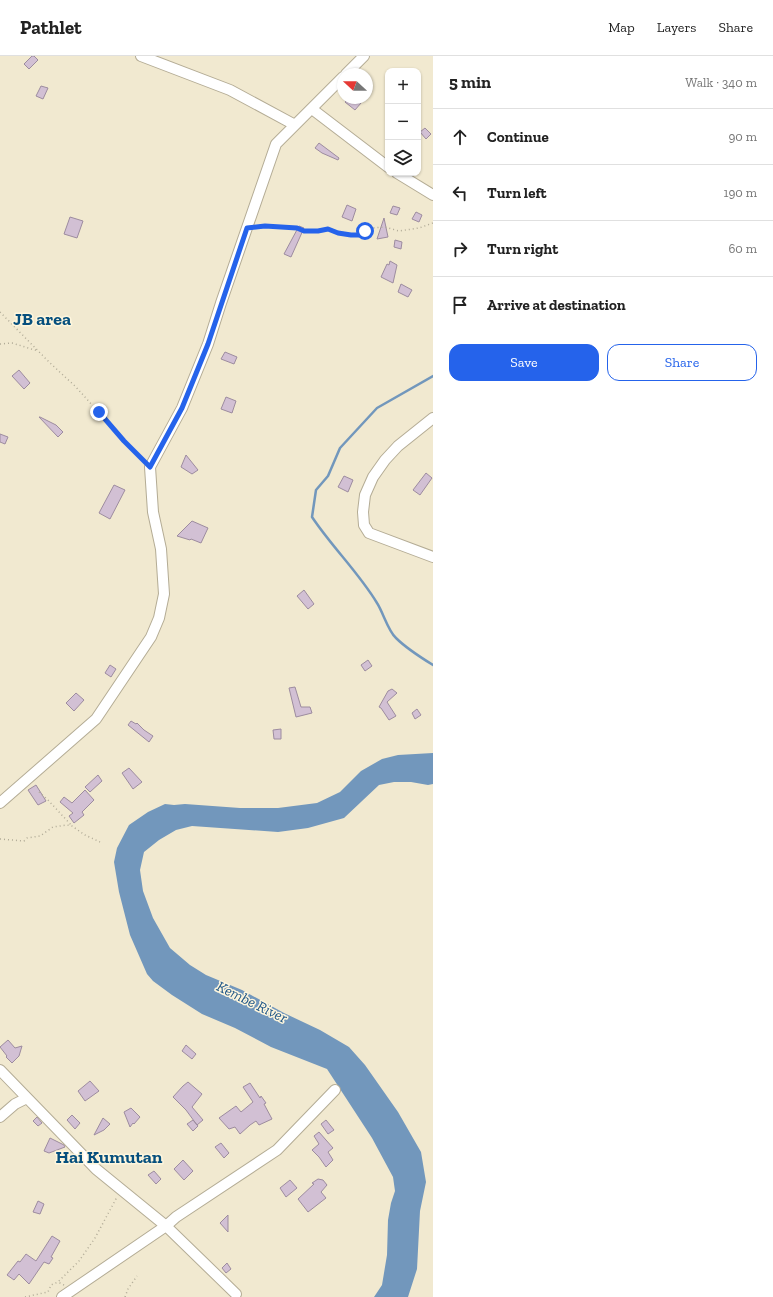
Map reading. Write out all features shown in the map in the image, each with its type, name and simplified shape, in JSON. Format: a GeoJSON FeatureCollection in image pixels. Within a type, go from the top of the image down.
{"type":"FeatureCollection","features":[{"type":"Feature","properties":{"kind":"street"},"geometry":{"type":"LineString","coordinates":[[141,56],[230,90],[295,125]]}},
{"type":"Feature","properties":{"kind":"street"},"geometry":{"type":"LineString","coordinates":[[352,68],[364,56]]}},
{"type":"Feature","properties":{"kind":"street"},"geometry":{"type":"LineString","coordinates":[[0,803],[96,719],[151,637],[159,618],[164,594],[161,549],[153,512],[150,467],[182,408],[208,344],[276,144],[337,83]]}},
{"type":"Feature","properties":{"kind":"street"},"geometry":{"type":"LineString","coordinates":[[312,109],[385,165]]}},
{"type":"Feature","properties":{"kind":"street"},"geometry":{"type":"LineString","coordinates":[[402,176],[433,195]]}},
{"type":"Feature","properties":{"kind":"street"},"geometry":{"type":"LineString","coordinates":[[433,418],[398,446],[385,460],[373,477],[365,495],[363,512],[364,525],[369,533],[433,557]]}},
{"type":"Feature","properties":{"kind":"street"},"geometry":{"type":"LineString","coordinates":[[0,1070],[96,1169],[166,1226],[236,1294]]}},
{"type":"Feature","properties":{"kind":"street"},"geometry":{"type":"LineString","coordinates":[[62,1297],[166,1226],[176,1217],[277,1150],[335,1090]]}},
{"type":"Feature","properties":{"kind":"street"},"geometry":{"type":"LineString","coordinates":[[0,1116],[15,1104],[27,1098]]}},
{"type":"Feature","properties":{"kind":"path"},"geometry":{"type":"LineString","coordinates":[[247,228],[282,226],[297,228],[304,231],[328,229],[338,233],[358,235],[372,228],[385,227],[399,231],[433,224]]}},
{"type":"Feature","properties":{"kind":"path"},"geometry":{"type":"LineString","coordinates":[[0,312],[76,387],[124,441],[150,467]]}},
{"type":"Feature","properties":{"kind":"path"},"geometry":{"type":"LineString","coordinates":[[0,344],[12,343],[39,352]]}},
{"type":"Feature","properties":{"kind":"path"},"geometry":{"type":"LineString","coordinates":[[39,792],[72,826],[85,835],[100,842]]}},
{"type":"Feature","properties":{"kind":"path"},"geometry":{"type":"LineString","coordinates":[[0,839],[24,841],[27,838],[40,836],[53,827],[67,825],[72,826]]}},
{"type":"Feature","properties":{"kind":"path"},"geometry":{"type":"LineString","coordinates":[[25,1297],[48,1292],[51,1286],[58,1282],[79,1260],[95,1238],[122,1190]]}},
{"type":"Feature","properties":{"kind":"path"},"geometry":{"type":"LineString","coordinates":[[125,1297],[128,1289],[137,1276]]}},
{"type":"Feature","properties":{"kind":"path"},"geometry":{"type":"LineString","coordinates":[[58,1282],[73,1290]]}},
{"type":"Feature","properties":{"kind":"water","name":"Kembe River"},"geometry":{"type":"Polygon","coordinates":[[[433,753],[433,784],[428,785],[411,782],[394,782],[379,785],[344,818],[308,828],[278,832],[192,826],[176,830],[159,840],[144,852],[140,870],[143,891],[153,918],[170,948],[190,965],[206,975],[242,990],[284,1013],[320,1030],[349,1047],[365,1065],[398,1112],[421,1152],[426,1182],[420,1211],[417,1269],[408,1297],[374,1297],[382,1285],[387,1255],[388,1220],[395,1191],[393,1177],[372,1138],[327,1069],[271,1047],[235,1028],[202,1014],[153,981],[147,974],[130,935],[119,892],[114,862],[117,848],[129,825],[148,812],[165,804],[240,808],[278,808],[317,803],[340,792],[361,771],[382,759],[398,755],[433,753]]]}},
{"type":"Feature","properties":{"kind":"building"},"geometry":{"type":"Polygon","coordinates":[[[32,56],[38,60],[29,69],[24,64],[32,56]]]}},
{"type":"Feature","properties":{"kind":"building"},"geometry":{"type":"Polygon","coordinates":[[[41,86],[48,88],[43,99],[36,96],[41,86]]]}},
{"type":"Feature","properties":{"kind":"building"},"geometry":{"type":"Polygon","coordinates":[[[348,104],[360,104],[355,110],[348,104]]]}},
{"type":"Feature","properties":{"kind":"building"},"geometry":{"type":"Polygon","coordinates":[[[425,128],[431,134],[426,139],[421,131],[425,128]]]}},
{"type":"Feature","properties":{"kind":"building"},"geometry":{"type":"Polygon","coordinates":[[[319,143],[339,158],[338,160],[315,148],[319,143]]]}},
{"type":"Feature","properties":{"kind":"building"},"geometry":{"type":"Polygon","coordinates":[[[347,205],[356,209],[352,221],[342,217],[347,205]]]}},
{"type":"Feature","properties":{"kind":"building"},"geometry":{"type":"Polygon","coordinates":[[[393,206],[400,208],[397,215],[390,213],[393,206]]]}},
{"type":"Feature","properties":{"kind":"building"},"geometry":{"type":"Polygon","coordinates":[[[416,212],[422,215],[419,222],[412,219],[416,212]]]}},
{"type":"Feature","properties":{"kind":"building"},"geometry":{"type":"Polygon","coordinates":[[[70,217],[83,221],[77,238],[64,234],[70,217]]]}},
{"type":"Feature","properties":{"kind":"building"},"geometry":{"type":"Polygon","coordinates":[[[384,218],[388,237],[377,239],[384,218]]]}},
{"type":"Feature","properties":{"kind":"building"},"geometry":{"type":"Polygon","coordinates":[[[299,226],[304,228],[291,257],[284,254],[299,226]]]}},
{"type":"Feature","properties":{"kind":"building"},"geometry":{"type":"Polygon","coordinates":[[[395,240],[402,242],[401,249],[394,247],[395,240]]]}},
{"type":"Feature","properties":{"kind":"building"},"geometry":{"type":"Polygon","coordinates":[[[390,261],[397,265],[393,283],[381,277],[390,261]]]}},
{"type":"Feature","properties":{"kind":"building"},"geometry":{"type":"Polygon","coordinates":[[[401,284],[412,290],[408,297],[398,292],[401,284]]]}},
{"type":"Feature","properties":{"kind":"building"},"geometry":{"type":"Polygon","coordinates":[[[225,352],[237,357],[234,364],[221,359],[225,352]]]}},
{"type":"Feature","properties":{"kind":"building"},"geometry":{"type":"Polygon","coordinates":[[[19,370],[30,383],[24,389],[12,376],[19,370]]]}},
{"type":"Feature","properties":{"kind":"building"},"geometry":{"type":"Polygon","coordinates":[[[226,397],[236,401],[232,413],[221,409],[226,397]]]}},
{"type":"Feature","properties":{"kind":"building"},"geometry":{"type":"Polygon","coordinates":[[[39,417],[56,425],[63,432],[58,437],[39,417]]]}},
{"type":"Feature","properties":{"kind":"building"},"geometry":{"type":"Polygon","coordinates":[[[0,434],[8,437],[5,444],[0,442],[0,434]]]}},
{"type":"Feature","properties":{"kind":"building"},"geometry":{"type":"Polygon","coordinates":[[[186,455],[198,470],[192,474],[181,467],[186,455]]]}},
{"type":"Feature","properties":{"kind":"building"},"geometry":{"type":"Polygon","coordinates":[[[426,473],[432,478],[420,495],[413,490],[426,473]]]}},
{"type":"Feature","properties":{"kind":"building"},"geometry":{"type":"Polygon","coordinates":[[[344,476],[353,480],[348,492],[338,487],[344,476]]]}},
{"type":"Feature","properties":{"kind":"building"},"geometry":{"type":"Polygon","coordinates":[[[114,485],[125,490],[110,519],[99,513],[114,485]]]}},
{"type":"Feature","properties":{"kind":"building"},"geometry":{"type":"Polygon","coordinates":[[[192,521],[208,528],[201,543],[177,536],[192,521]]]}},
{"type":"Feature","properties":{"kind":"building"},"geometry":{"type":"Polygon","coordinates":[[[304,590],[314,604],[308,609],[297,596],[304,590]]]}},
{"type":"Feature","properties":{"kind":"building"},"geometry":{"type":"Polygon","coordinates":[[[368,660],[372,666],[365,671],[361,665],[368,660]]]}},
{"type":"Feature","properties":{"kind":"building"},"geometry":{"type":"Polygon","coordinates":[[[110,665],[116,669],[111,677],[105,673],[110,665]]]}},
{"type":"Feature","properties":{"kind":"building"},"geometry":{"type":"Polygon","coordinates":[[[295,687],[301,707],[310,707],[312,713],[296,717],[289,688],[295,687]]]}},
{"type":"Feature","properties":{"kind":"building"},"geometry":{"type":"Polygon","coordinates":[[[392,689],[397,693],[387,702],[396,716],[389,720],[379,707],[388,691],[392,689]]]}},
{"type":"Feature","properties":{"kind":"building"},"geometry":{"type":"Polygon","coordinates":[[[76,693],[84,700],[74,711],[66,703],[76,693]]]}},
{"type":"Feature","properties":{"kind":"building"},"geometry":{"type":"Polygon","coordinates":[[[417,709],[421,715],[415,719],[412,713],[417,709]]]}},
{"type":"Feature","properties":{"kind":"building"},"geometry":{"type":"Polygon","coordinates":[[[131,721],[136,724],[137,723],[153,736],[149,742],[128,725],[131,721]]]}},
{"type":"Feature","properties":{"kind":"building"},"geometry":{"type":"Polygon","coordinates":[[[281,729],[281,739],[274,739],[273,730],[281,729]]]}},
{"type":"Feature","properties":{"kind":"building"},"geometry":{"type":"Polygon","coordinates":[[[129,768],[142,782],[133,789],[122,773],[129,768]]]}},
{"type":"Feature","properties":{"kind":"building"},"geometry":{"type":"Polygon","coordinates":[[[98,775],[102,781],[90,792],[85,787],[98,775]]]}},
{"type":"Feature","properties":{"kind":"building"},"geometry":{"type":"Polygon","coordinates":[[[36,785],[46,801],[38,805],[28,790],[36,785]]]}},
{"type":"Feature","properties":{"kind":"building"},"geometry":{"type":"Polygon","coordinates":[[[85,790],[94,800],[82,812],[84,815],[74,823],[69,816],[73,813],[60,802],[64,797],[72,803],[85,790]]]}},
{"type":"Feature","properties":{"kind":"building"},"geometry":{"type":"Polygon","coordinates":[[[8,1040],[15,1048],[22,1046],[19,1056],[12,1063],[0,1047],[8,1040]]]}},
{"type":"Feature","properties":{"kind":"building"},"geometry":{"type":"Polygon","coordinates":[[[186,1045],[196,1054],[192,1059],[182,1051],[186,1045]]]}},
{"type":"Feature","properties":{"kind":"building"},"geometry":{"type":"Polygon","coordinates":[[[90,1081],[99,1091],[85,1101],[78,1091],[90,1081]]]}},
{"type":"Feature","properties":{"kind":"building"},"geometry":{"type":"Polygon","coordinates":[[[188,1082],[202,1094],[192,1107],[203,1120],[197,1125],[186,1110],[173,1097],[188,1082]]]}},
{"type":"Feature","properties":{"kind":"building"},"geometry":{"type":"Polygon","coordinates":[[[250,1083],[260,1098],[261,1096],[266,1103],[264,1104],[272,1119],[259,1125],[256,1121],[240,1134],[235,1127],[229,1129],[219,1118],[236,1106],[241,1112],[253,1102],[243,1087],[250,1083]]]}},
{"type":"Feature","properties":{"kind":"building"},"geometry":{"type":"Polygon","coordinates":[[[131,1108],[140,1117],[130,1127],[124,1112],[131,1108]]]}},
{"type":"Feature","properties":{"kind":"building"},"geometry":{"type":"Polygon","coordinates":[[[72,1115],[80,1123],[75,1129],[67,1120],[72,1115]]]}},
{"type":"Feature","properties":{"kind":"building"},"geometry":{"type":"Polygon","coordinates":[[[37,1117],[42,1123],[38,1126],[33,1121],[37,1117]]]}},
{"type":"Feature","properties":{"kind":"building"},"geometry":{"type":"Polygon","coordinates":[[[103,1118],[110,1124],[104,1130],[94,1135],[103,1118]]]}},
{"type":"Feature","properties":{"kind":"building"},"geometry":{"type":"Polygon","coordinates":[[[193,1120],[198,1126],[193,1131],[187,1124],[193,1120]]]}},
{"type":"Feature","properties":{"kind":"building"},"geometry":{"type":"Polygon","coordinates":[[[326,1120],[334,1130],[328,1134],[321,1124],[326,1120]]]}},
{"type":"Feature","properties":{"kind":"building"},"geometry":{"type":"Polygon","coordinates":[[[319,1132],[333,1148],[328,1152],[333,1160],[326,1167],[312,1150],[319,1144],[314,1136],[319,1132]]]}},
{"type":"Feature","properties":{"kind":"building"},"geometry":{"type":"Polygon","coordinates":[[[50,1138],[64,1145],[65,1147],[49,1153],[44,1151],[50,1138]]]}},
{"type":"Feature","properties":{"kind":"building"},"geometry":{"type":"Polygon","coordinates":[[[221,1143],[229,1153],[224,1158],[215,1147],[221,1143]]]}},
{"type":"Feature","properties":{"kind":"building"},"geometry":{"type":"Polygon","coordinates":[[[183,1160],[193,1171],[184,1180],[174,1169],[183,1160]]]}},
{"type":"Feature","properties":{"kind":"building"},"geometry":{"type":"Polygon","coordinates":[[[154,1171],[161,1179],[156,1184],[148,1175],[154,1171]]]}},
{"type":"Feature","properties":{"kind":"building"},"geometry":{"type":"Polygon","coordinates":[[[318,1179],[323,1180],[327,1185],[321,1192],[326,1198],[308,1212],[298,1199],[314,1184],[312,1183],[318,1179]]]}},
{"type":"Feature","properties":{"kind":"building"},"geometry":{"type":"Polygon","coordinates":[[[290,1180],[297,1188],[286,1197],[280,1188],[290,1180]]]}},
{"type":"Feature","properties":{"kind":"building"},"geometry":{"type":"Polygon","coordinates":[[[38,1201],[44,1204],[40,1214],[33,1212],[38,1201]]]}},
{"type":"Feature","properties":{"kind":"building"},"geometry":{"type":"Polygon","coordinates":[[[228,1215],[228,1232],[220,1223],[228,1215]]]}},
{"type":"Feature","properties":{"kind":"building"},"geometry":{"type":"Polygon","coordinates":[[[52,1236],[60,1241],[51,1257],[53,1258],[49,1264],[44,1262],[29,1284],[19,1274],[14,1280],[7,1275],[18,1261],[20,1262],[26,1254],[36,1261],[52,1236]]]}},
{"type":"Feature","properties":{"kind":"building"},"geometry":{"type":"Polygon","coordinates":[[[227,1263],[231,1269],[226,1273],[222,1268],[227,1263]]]}},
{"type":"Feature","properties":{"kind":"waterway"},"geometry":{"type":"LineString","coordinates":[[433,376],[377,408],[340,448],[328,476],[316,490],[312,517],[370,592],[393,635],[418,656],[433,665]]}},
{"type":"Feature","properties":{"kind":"district","name":"JB area"},"geometry":{"type":"Point","coordinates":[42,319]}},
{"type":"Feature","properties":{"kind":"district","name":"Hai Kumutan"},"geometry":{"type":"Point","coordinates":[109,1157]}},
{"type":"Feature","properties":{"kind":"route"},"geometry":{"type":"LineString","coordinates":[[99,412],[124,441],[150,467],[182,408],[208,344],[247,228],[282,226],[297,228],[304,231],[328,229],[338,233],[351,235],[358,235],[365,231]]}}]}
